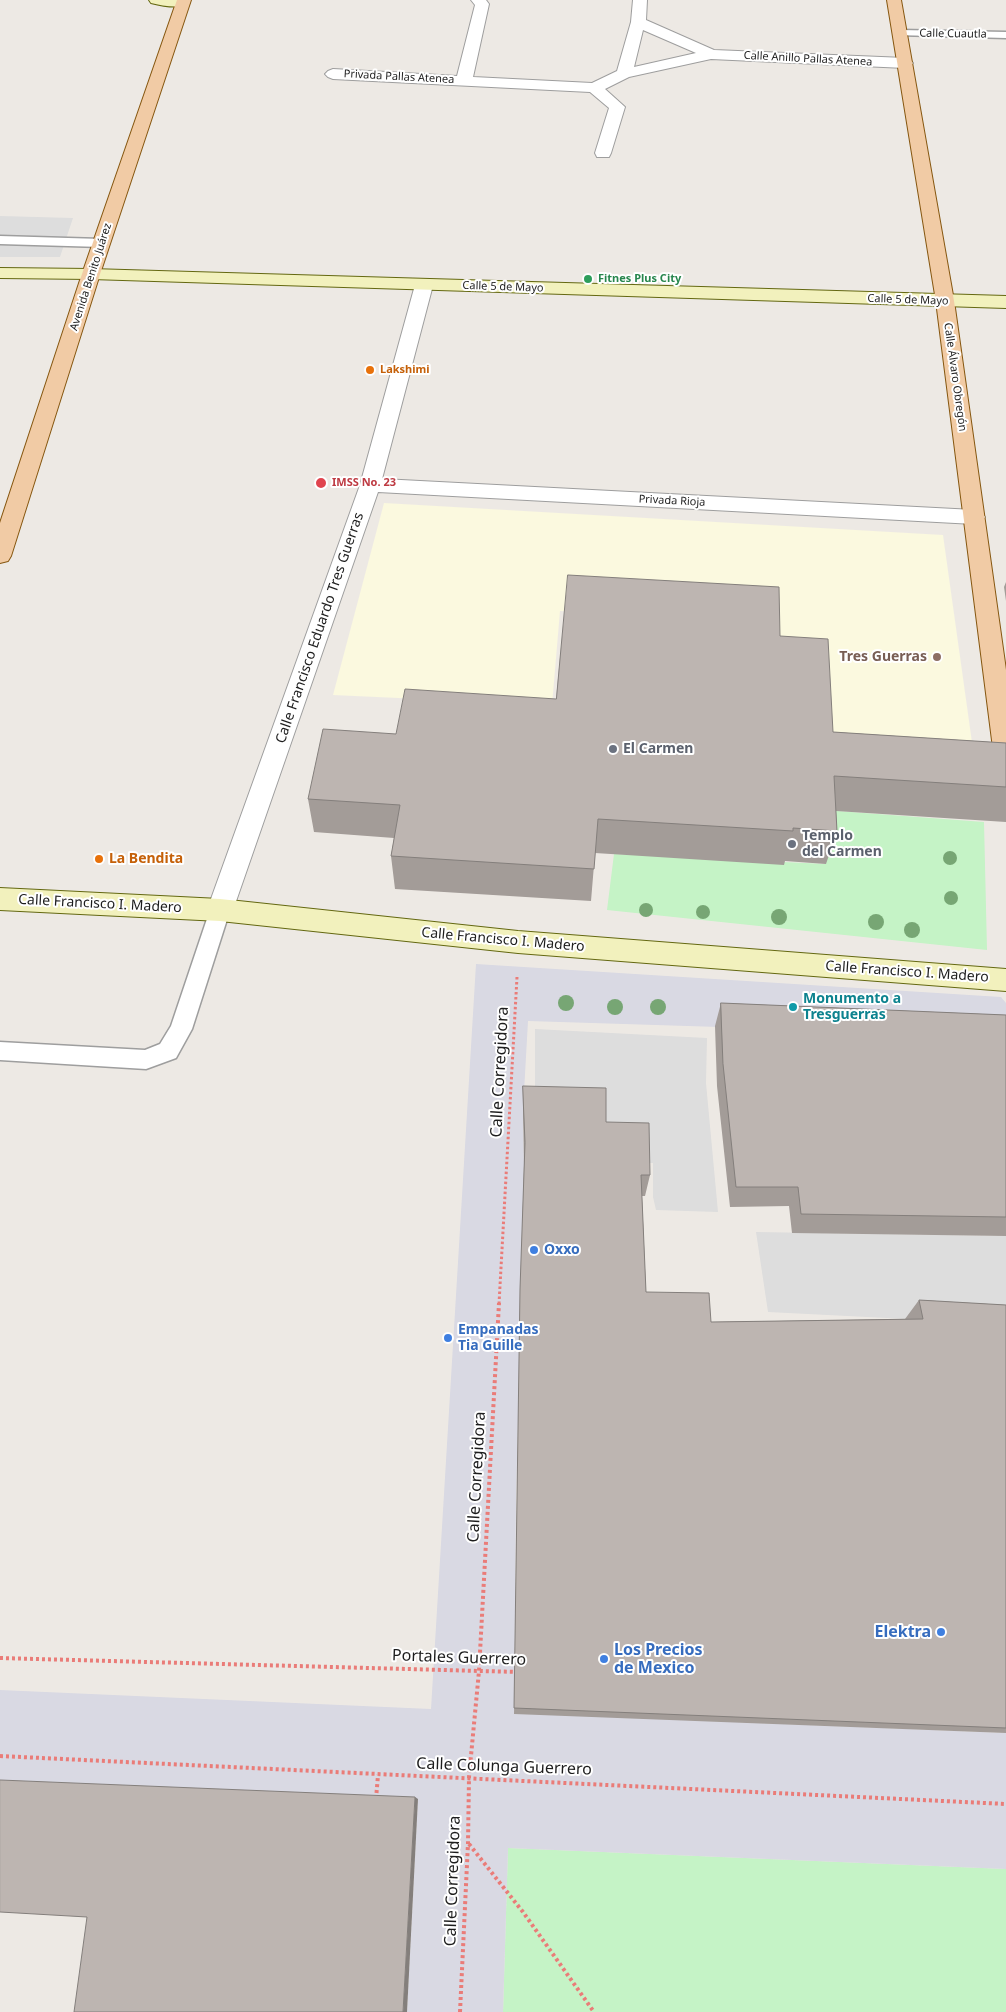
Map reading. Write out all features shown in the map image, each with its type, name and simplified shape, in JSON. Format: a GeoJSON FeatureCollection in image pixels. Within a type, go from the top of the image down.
{"type":"FeatureCollection","features":[{"type":"Feature","properties":{"kind":"main road"},"geometry":{"type":"LineString","coordinates":[[156,0],[184,1]]}},
{"type":"Feature","properties":{"kind":"main road","name":"Calle Álvaro Obregón"},"geometry":{"type":"LineString","coordinates":[[894,0],[945,301],[1006,756]]}},
{"type":"Feature","properties":{"kind":"main road","name":"Avenida Benito Juárez"},"geometry":{"type":"LineString","coordinates":[[0,556],[102,243],[184,1]]}},
{"type":"Feature","properties":{"kind":"main road","name":"Calle 5 de Mayo"},"geometry":{"type":"LineString","coordinates":[[0,273],[92,274],[1006,302]]}},
{"type":"Feature","properties":{"kind":"main road","name":"Calle Francisco I. Madero"},"geometry":{"type":"LineString","coordinates":[[0,899],[220,910],[518,942],[1006,980]]}},
{"type":"Feature","properties":{"kind":"street"},"geometry":{"type":"LineString","coordinates":[[464,80],[482,4],[478,0]]}},
{"type":"Feature","properties":{"kind":"street"},"geometry":{"type":"LineString","coordinates":[[624,74],[638,22],[640,0]]}},
{"type":"Feature","properties":{"kind":"street","name":"Calle Anillo Pallas Atenea"},"geometry":{"type":"LineString","coordinates":[[638,22],[711,54]]}},
{"type":"Feature","properties":{"kind":"street","name":"Calle Anillo Pallas Atenea"},"geometry":{"type":"LineString","coordinates":[[464,80],[594,88],[624,74],[711,54],[905,63]]}},
{"type":"Feature","properties":{"kind":"street","name":"Privada Pallas Atenea"},"geometry":{"type":"LineString","coordinates":[[333,74],[464,80]]}},
{"type":"Feature","properties":{"kind":"street"},"geometry":{"type":"LineString","coordinates":[[594,88],[617,107],[603,153]]}},
{"type":"Feature","properties":{"kind":"street","name":"Calle Francisco Eduardo Tres Guerras"},"geometry":{"type":"LineString","coordinates":[[220,910],[370,485],[424,285]]}},
{"type":"Feature","properties":{"kind":"street","name":"Privada Rioja"},"geometry":{"type":"LineString","coordinates":[[370,485],[974,517]]}},
{"type":"Feature","properties":{"kind":"lane","name":"Calle Cuautla"},"geometry":{"type":"LineString","coordinates":[[900,33],[1006,34]]}},
{"type":"Feature","properties":{"kind":"lane"},"geometry":{"type":"LineString","coordinates":[[0,240],[102,243]]}},
{"type":"Feature","properties":{"kind":"lane"},"geometry":{"type":"LineString","coordinates":[[0,1052],[146,1060],[168,1052],[181,1029],[220,910]]}},
{"type":"Feature","properties":{"kind":"path","name":"Calle Corregidora"},"geometry":{"type":"LineString","coordinates":[[460,2012],[468,1843],[469,1777],[479,1671],[518,942]]}},
{"type":"Feature","properties":{"kind":"path","name":"Portales Guerrero"},"geometry":{"type":"LineString","coordinates":[[0,1658],[528,1673]]}},
{"type":"Feature","properties":{"kind":"path","name":"Calle Colunga Guerrero"},"geometry":{"type":"LineString","coordinates":[[0,1756],[1006,1804]]}},
{"type":"Feature","properties":{"kind":"path"},"geometry":{"type":"LineString","coordinates":[[376,1804],[378,1775]]}},
{"type":"Feature","properties":{"kind":"path"},"geometry":{"type":"LineString","coordinates":[[468,1843],[523,1912],[594,2012]]}},
{"type":"Feature","properties":{"kind":"shaded area"},"geometry":{"type":"Polygon","coordinates":[[[0,216],[73,218],[60,257],[0,257],[0,216]]]}},
{"type":"Feature","properties":{"kind":"shaded area"},"geometry":{"type":"Polygon","coordinates":[[[384,503],[943,535],[976,771],[826,758],[775,660],[768,619],[560,611],[552,705],[333,695],[384,503]]]}},
{"type":"Feature","properties":{"kind":"shaded area"},"geometry":{"type":"Polygon","coordinates":[[[476,964],[1001,997],[1006,1003],[1006,1036],[528,1021],[523,1110],[524,1165],[516,1502],[514,1713],[1006,1733],[1006,1869],[508,1848],[503,2012],[407,2012],[418,1799],[0,1781],[0,1690],[431,1709],[476,964]]]}},
{"type":"Feature","properties":{"kind":"shaded area"},"geometry":{"type":"Polygon","coordinates":[[[535,1029],[707,1038],[706,1083],[718,1212],[656,1210],[653,1197],[653,1163],[644,1163],[535,1110],[535,1029]]]}},
{"type":"Feature","properties":{"kind":"shaded area"},"geometry":{"type":"Polygon","coordinates":[[[756,1232],[1006,1236],[1006,1324],[768,1312],[756,1232]]]}},
{"type":"Feature","properties":{"kind":"green space"},"geometry":{"type":"Polygon","coordinates":[[[824,810],[984,822],[987,950],[607,910],[614,854],[826,864],[824,810]]]}},
{"type":"Feature","properties":{"kind":"green space"},"geometry":{"type":"Polygon","coordinates":[[[508,1848],[1006,1869],[1006,2012],[503,2012],[508,1848]]]}},
{"type":"Feature","properties":{"kind":"building","name":"El Carmen"},"geometry":{"type":"Polygon","coordinates":[[[568,575],[779,587],[780,636],[828,639],[833,732],[1006,743],[1006,787],[834,776],[837,831],[793,828],[793,831],[598,819],[594,869],[391,856],[400,805],[308,799],[323,729],[396,734],[405,689],[556,699],[568,575]]]}},
{"type":"Feature","properties":{"kind":"building"},"geometry":{"type":"Polygon","coordinates":[[[721,1003],[1006,1015],[1006,1217],[801,1214],[798,1187],[736,1187],[723,1064],[721,1003]]]}},
{"type":"Feature","properties":{"kind":"building"},"geometry":{"type":"Polygon","coordinates":[[[523,1086],[606,1088],[606,1122],[649,1123],[650,1175],[641,1175],[646,1292],[709,1293],[711,1322],[923,1319],[919,1300],[1006,1305],[1006,1728],[514,1708],[520,1289],[525,1143],[523,1086]]]}},
{"type":"Feature","properties":{"kind":"building"},"geometry":{"type":"Polygon","coordinates":[[[0,1780],[415,1797],[403,2012],[74,2012],[87,1917],[0,1912],[0,1780]]]}},
{"type":"Feature","properties":{"kind":"place","name":"Fitnes Plus City"},"geometry":{"type":"Point","coordinates":[588,279]}},
{"type":"Feature","properties":{"kind":"place","name":"Lakshimi"},"geometry":{"type":"Point","coordinates":[370,370]}},
{"type":"Feature","properties":{"kind":"place","name":"IMSS No. 23"},"geometry":{"type":"Point","coordinates":[321,483]}},
{"type":"Feature","properties":{"kind":"place","name":"Tres Guerras"},"geometry":{"type":"Point","coordinates":[937,657]}},
{"type":"Feature","properties":{"kind":"place","name":"El Carmen"},"geometry":{"type":"Point","coordinates":[613,749]}},
{"type":"Feature","properties":{"kind":"place","name":"Templo del Carmen"},"geometry":{"type":"Point","coordinates":[792,844]}},
{"type":"Feature","properties":{"kind":"place","name":"La Bendita"},"geometry":{"type":"Point","coordinates":[99,859]}},
{"type":"Feature","properties":{"kind":"place","name":"Monumento a Tresguerras"},"geometry":{"type":"Point","coordinates":[793,1007]}},
{"type":"Feature","properties":{"kind":"place","name":"Oxxo"},"geometry":{"type":"Point","coordinates":[534,1250]}},
{"type":"Feature","properties":{"kind":"place","name":"Empanadas Tia Guille"},"geometry":{"type":"Point","coordinates":[448,1338]}},
{"type":"Feature","properties":{"kind":"place","name":"Elektra"},"geometry":{"type":"Point","coordinates":[941,1632]}},
{"type":"Feature","properties":{"kind":"place","name":"Los Precios de Mexico"},"geometry":{"type":"Point","coordinates":[604,1659]}}]}
